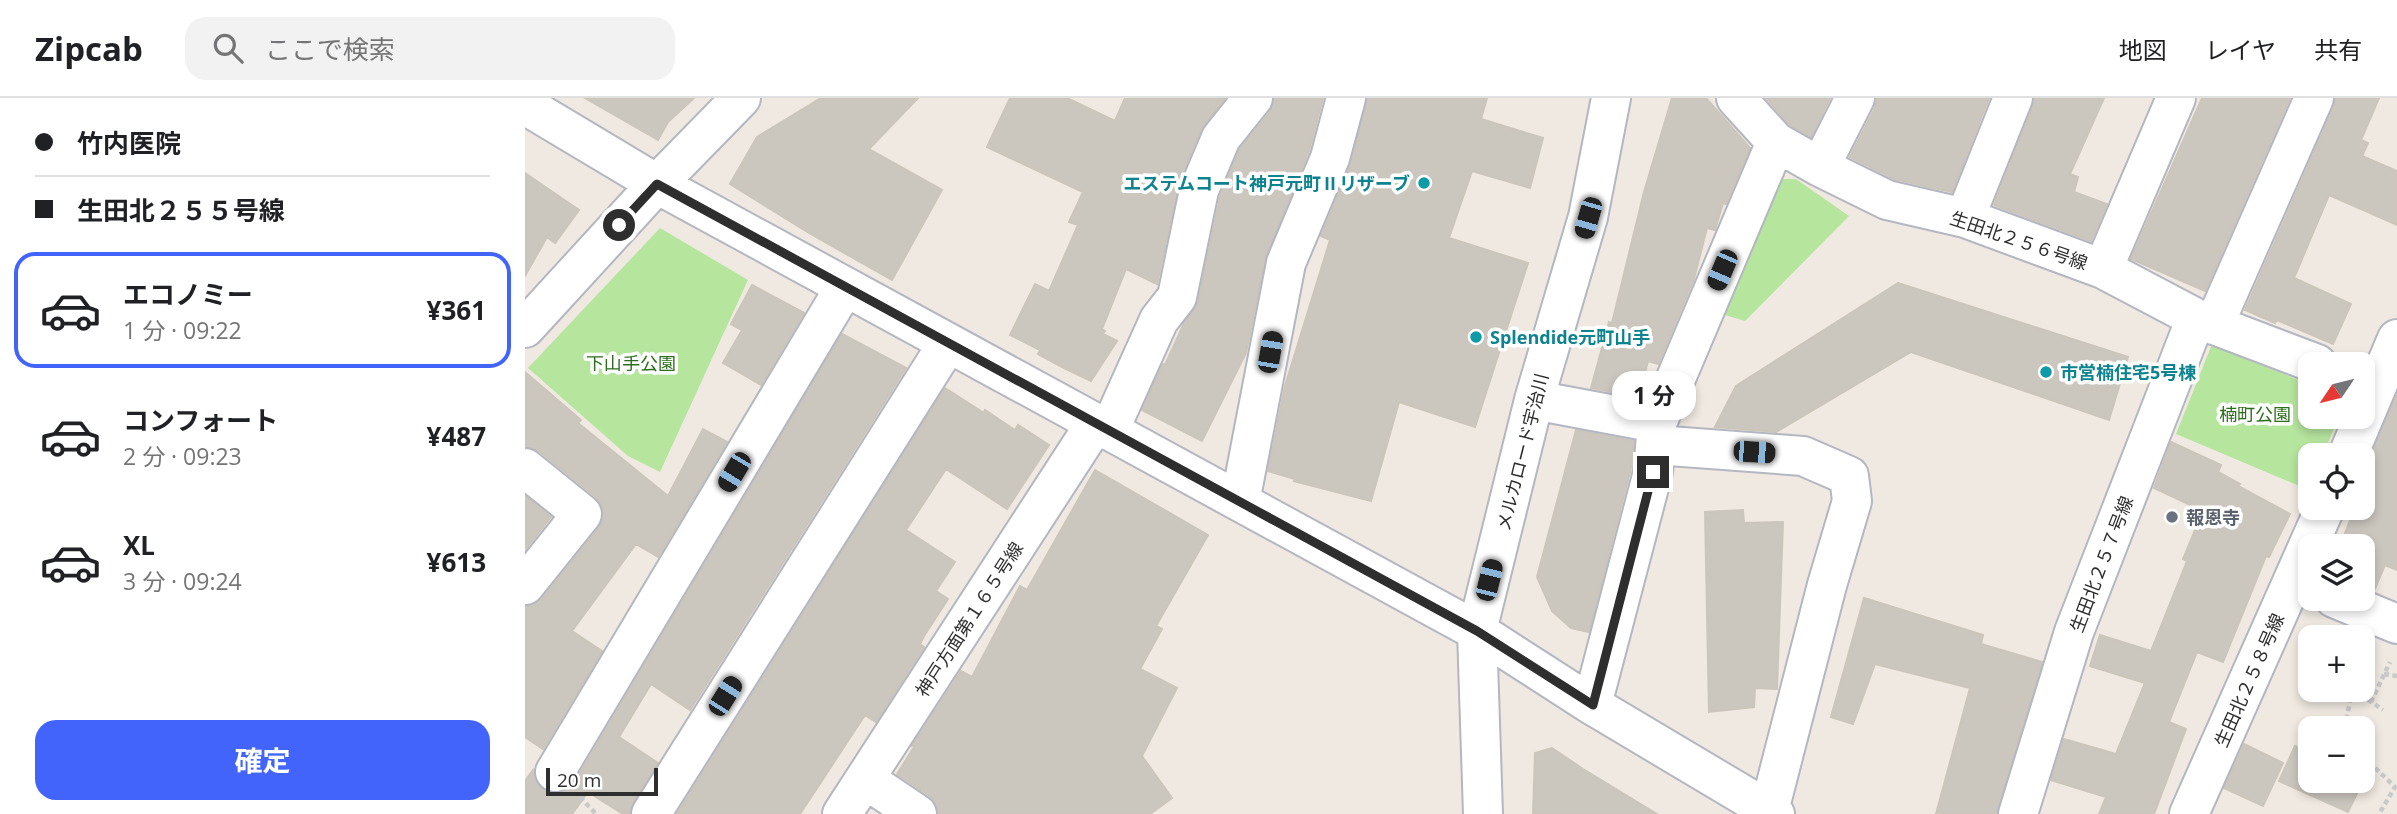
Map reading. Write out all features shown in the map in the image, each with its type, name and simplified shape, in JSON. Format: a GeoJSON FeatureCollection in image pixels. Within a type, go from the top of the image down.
{"type":"FeatureCollection","features":[{"type":"Feature","properties":{"kind":"street"},"geometry":{"type":"LineString","coordinates":[[525,328],[657,184],[741,98]]}},
{"type":"Feature","properties":{"kind":"street","name":"神戸方面第１６５号線"},"geometry":{"type":"LineString","coordinates":[[842,814],[1102,427],[1159,320],[1177,298],[1199,190],[1221,138],[1253,98]]}},
{"type":"Feature","properties":{"kind":"street"},"geometry":{"type":"LineString","coordinates":[[1240,502],[1286,263],[1330,158],[1346,98]]}},
{"type":"Feature","properties":{"kind":"street","name":"メルカロード宇治川"},"geometry":{"type":"LineString","coordinates":[[1483,814],[1477,631],[1534,400],[1588,218],[1611,98]]}},
{"type":"Feature","properties":{"kind":"street","name":"生田北２５６号線"},"geometry":{"type":"LineString","coordinates":[[1736,98],[1776,142],[1887,200],[1965,218],[2103,269],[2205,321],[2298,357]]}},
{"type":"Feature","properties":{"kind":"street"},"geometry":{"type":"LineString","coordinates":[[1820,167],[1855,98]]}},
{"type":"Feature","properties":{"kind":"street"},"geometry":{"type":"LineString","coordinates":[[1965,218],[2013,98]]}},
{"type":"Feature","properties":{"kind":"street"},"geometry":{"type":"LineString","coordinates":[[2103,269],[2176,98]]}},
{"type":"Feature","properties":{"kind":"street","name":"生田北２５７号線"},"geometry":{"type":"LineString","coordinates":[[2018,814],[2074,632],[2205,321],[2314,98]]}},
{"type":"Feature","properties":{"kind":"street"},"geometry":{"type":"LineString","coordinates":[[525,105],[657,184],[1477,631],[1593,705],[1772,812],[1827,586],[1852,501],[1849,476],[1803,456],[1656,434],[1534,400]]}},
{"type":"Feature","properties":{"kind":"street"},"geometry":{"type":"LineString","coordinates":[[1593,705],[1653,472],[1656,434],[1776,142]]}},
{"type":"Feature","properties":{"kind":"street"},"geometry":{"type":"LineString","coordinates":[[555,772],[845,287]]}},
{"type":"Feature","properties":{"kind":"street"},"geometry":{"type":"LineString","coordinates":[[2353,443],[2397,339]]}},
{"type":"Feature","properties":{"kind":"street"},"geometry":{"type":"LineString","coordinates":[[651,814],[948,343]]}},
{"type":"Feature","properties":{"kind":"street"},"geometry":{"type":"LineString","coordinates":[[525,468],[582,514],[525,585]]}},
{"type":"Feature","properties":{"kind":"street","name":"生田北２５８号線"},"geometry":{"type":"LineString","coordinates":[[2189,814],[2298,591]]}},
{"type":"Feature","properties":{"kind":"street"},"geometry":{"type":"LineString","coordinates":[[2353,611],[2395,640]]}},
{"type":"Feature","properties":{"kind":"street"},"geometry":{"type":"LineString","coordinates":[[865,779],[917,814]]}},
{"type":"Feature","properties":{"kind":"path"},"geometry":{"type":"LineString","coordinates":[[2375,693],[2395,640]]}},
{"type":"Feature","properties":{"kind":"path"},"geometry":{"type":"LineString","coordinates":[[2384,674],[2397,676]]}},
{"type":"Feature","properties":{"kind":"path"},"geometry":{"type":"LineString","coordinates":[[2371,702],[2383,710]]}},
{"type":"Feature","properties":{"kind":"path"},"geometry":{"type":"LineString","coordinates":[[2375,768],[2395,787],[2379,814]]}},
{"type":"Feature","properties":{"kind":"green space"},"geometry":{"type":"Polygon","coordinates":[[[1772,179],[1796,179],[1849,216],[1745,321],[1715,312],[1772,179]]]}},
{"type":"Feature","properties":{"kind":"green space","name":"下山手公園"},"geometry":{"type":"Polygon","coordinates":[[[660,228],[748,280],[660,472],[628,456],[528,368],[660,228]]]}},
{"type":"Feature","properties":{"kind":"green space","name":"楠町公園"},"geometry":{"type":"Polygon","coordinates":[[[2212,344],[2298,380],[2298,429],[2334,429],[2328,443],[2298,443],[2298,485],[2176,434],[2212,344]]]}},
{"type":"Feature","properties":{"kind":"building"},"geometry":{"type":"Polygon","coordinates":[[[585,98],[694,98],[668,122],[658,140],[585,98]]]}},
{"type":"Feature","properties":{"kind":"building"},"geometry":{"type":"Polygon","coordinates":[[[821,98],[918,98],[869,149],[942,190],[892,280],[730,184],[757,137],[821,98]]]}},
{"type":"Feature","properties":{"kind":"building"},"geometry":{"type":"Polygon","coordinates":[[[1010,98],[1067,98],[1115,121],[1125,98],[1225,98],[1201,129],[1179,181],[1157,284],[1126,269],[1102,329],[1105,331],[1103,334],[1117,341],[1091,381],[1038,354],[1040,350],[1010,335],[1035,284],[1049,291],[1078,225],[1069,222],[1083,192],[987,147],[1010,98]]]}},
{"type":"Feature","properties":{"kind":"building"},"geometry":{"type":"Polygon","coordinates":[[[1274,98],[1323,98],[1309,151],[1265,259],[1246,353],[1202,441],[1142,410],[1184,323],[1198,302],[1220,197],[1240,149],[1270,112],[1274,98]]]}},
{"type":"Feature","properties":{"kind":"building"},"geometry":{"type":"Polygon","coordinates":[[[1367,98],[1487,98],[1481,119],[1543,138],[1530,188],[1472,171],[1449,238],[1528,263],[1475,427],[1399,402],[1371,501],[1294,481],[1295,479],[1268,471],[1285,386],[1330,240],[1321,236],[1351,164],[1367,98]]]}},
{"type":"Feature","properties":{"kind":"building"},"geometry":{"type":"Polygon","coordinates":[[[1672,98],[1706,98],[1750,148],[1726,204],[1723,203],[1715,230],[1707,228],[1694,279],[1658,364],[1648,361],[1639,397],[1591,388],[1609,322],[1612,323],[1644,192],[1672,98]]]}},
{"type":"Feature","properties":{"kind":"building"},"geometry":{"type":"Polygon","coordinates":[[[1766,98],[1830,98],[1811,137],[1790,125],[1766,98]]]}},
{"type":"Feature","properties":{"kind":"building"},"geometry":{"type":"Polygon","coordinates":[[[1877,98],[1989,98],[1952,192],[1894,179],[1850,157],[1875,108],[1877,98]]]}},
{"type":"Feature","properties":{"kind":"building"},"geometry":{"type":"Polygon","coordinates":[[[2034,98],[2104,98],[2070,174],[2078,177],[2074,192],[2107,204],[2091,241],[1994,205],[2034,98]]]}},
{"type":"Feature","properties":{"kind":"building"},"geometry":{"type":"Polygon","coordinates":[[[2202,98],[2290,98],[2205,291],[2131,259],[2202,98]]]}},
{"type":"Feature","properties":{"kind":"building"},"geometry":{"type":"Polygon","coordinates":[[[2335,98],[2379,98],[2361,140],[2368,143],[2362,156],[2397,171],[2397,225],[2329,195],[2294,278],[2351,304],[2333,344],[2277,320],[2275,323],[2245,310],[2334,107],[2335,98]]]}},
{"type":"Feature","properties":{"kind":"building"},"geometry":{"type":"Polygon","coordinates":[[[525,173],[579,210],[555,243],[547,237],[525,276],[525,173]]]}},
{"type":"Feature","properties":{"kind":"building","name":"市営楠住宅5号棟"},"geometry":{"type":"Polygon","coordinates":[[[1898,283],[2128,357],[2109,420],[1911,352],[1776,432],[1715,427],[1736,386],[1898,283]]]}},
{"type":"Feature","properties":{"kind":"building"},"geometry":{"type":"Polygon","coordinates":[[[752,285],[804,313],[761,385],[723,363],[742,330],[731,324],[752,285]]]}},
{"type":"Feature","properties":{"kind":"building"},"geometry":{"type":"Polygon","coordinates":[[[842,334],[906,368],[690,710],[651,684],[619,737],[658,763],[633,802],[629,814],[623,814],[588,792],[572,814],[525,814],[525,781],[533,770],[536,782],[544,791],[555,794],[565,791],[574,783],[842,334]]]}},
{"type":"Feature","properties":{"kind":"building"},"geometry":{"type":"Polygon","coordinates":[[[525,372],[581,420],[578,423],[668,496],[703,429],[727,442],[658,557],[636,544],[572,631],[602,651],[543,749],[525,737],[525,606],[534,605],[542,599],[599,528],[604,517],[602,506],[596,497],[539,451],[525,447],[525,372]]]}},
{"type":"Feature","properties":{"kind":"building"},"geometry":{"type":"Polygon","coordinates":[[[945,388],[1015,430],[1018,425],[1049,445],[1007,509],[946,469],[906,530],[955,562],[936,591],[948,599],[920,644],[924,647],[876,722],[865,715],[800,814],[677,814],[945,388]]]}},
{"type":"Feature","properties":{"kind":"building"},"geometry":{"type":"Polygon","coordinates":[[[2397,395],[2397,570],[2385,565],[2375,589],[2375,534],[2345,534],[2350,520],[2375,520],[2375,445],[2397,395]]]}},
{"type":"Feature","properties":{"kind":"building"},"geometry":{"type":"Polygon","coordinates":[[[1576,430],[1634,441],[1631,468],[1589,632],[1571,628],[1552,611],[1537,577],[1576,430]]]}},
{"type":"Feature","properties":{"kind":"building"},"geometry":{"type":"Polygon","coordinates":[[[2171,442],[2221,465],[2218,472],[2290,514],[2269,557],[2266,556],[2223,662],[2197,652],[2169,722],[2186,729],[2154,814],[2099,814],[2106,797],[2051,780],[2064,739],[2116,754],[2145,683],[2090,666],[2100,635],[2151,651],[2187,561],[2183,559],[2203,511],[2154,488],[2171,442]]]}},
{"type":"Feature","properties":{"kind":"building"},"geometry":{"type":"Polygon","coordinates":[[[1095,470],[1208,535],[1156,626],[1162,629],[1140,669],[1177,688],[1142,756],[1172,798],[1150,814],[939,814],[930,796],[897,774],[961,671],[972,677],[1020,586],[1027,590],[1095,470]]]}},
{"type":"Feature","properties":{"kind":"building"},"geometry":{"type":"Polygon","coordinates":[[[525,496],[551,517],[525,550],[525,496]]]}},
{"type":"Feature","properties":{"kind":"building"},"geometry":{"type":"Polygon","coordinates":[[[1743,510],[1744,523],[1783,522],[1777,689],[1755,688],[1754,707],[1709,712],[1705,512],[1743,510]]]}},
{"type":"Feature","properties":{"kind":"building"},"geometry":{"type":"Polygon","coordinates":[[[1864,598],[1983,635],[1981,644],[2042,662],[1997,814],[1936,814],[1970,688],[1875,664],[1853,724],[1831,717],[1864,598]]]}},
{"type":"Feature","properties":{"kind":"building"},"geometry":{"type":"Polygon","coordinates":[[[2244,744],[2283,763],[2263,806],[2224,788],[2244,744]]]}},
{"type":"Feature","properties":{"kind":"building"},"geometry":{"type":"Polygon","coordinates":[[[2295,746],[2298,748],[2298,790],[2279,781],[2295,746]]]}},
{"type":"Feature","properties":{"kind":"building"},"geometry":{"type":"Polygon","coordinates":[[[1552,748],[1657,814],[1533,814],[1535,753],[1552,748]]]}},
{"type":"Feature","properties":{"kind":"building"},"geometry":{"type":"Polygon","coordinates":[[[2306,793],[2357,793],[2348,812],[2306,793]]]}},
{"type":"Feature","properties":{"kind":"place","name":"エステムコート神戸元町Ⅱリザーブ"},"geometry":{"type":"Point","coordinates":[1424,183]}},
{"type":"Feature","properties":{"kind":"place","name":"Splendide元町山手"},"geometry":{"type":"Point","coordinates":[1476,337]}},
{"type":"Feature","properties":{"kind":"place","name":"市営楠住宅5号棟"},"geometry":{"type":"Point","coordinates":[2046,372]}},
{"type":"Feature","properties":{"kind":"place","name":"報恩寺"},"geometry":{"type":"Point","coordinates":[2172,517]}},
{"type":"Feature","properties":{"kind":"route"},"geometry":{"type":"LineString","coordinates":[[619,225],[657,184],[1477,631],[1593,705],[1653,472]]}}]}
